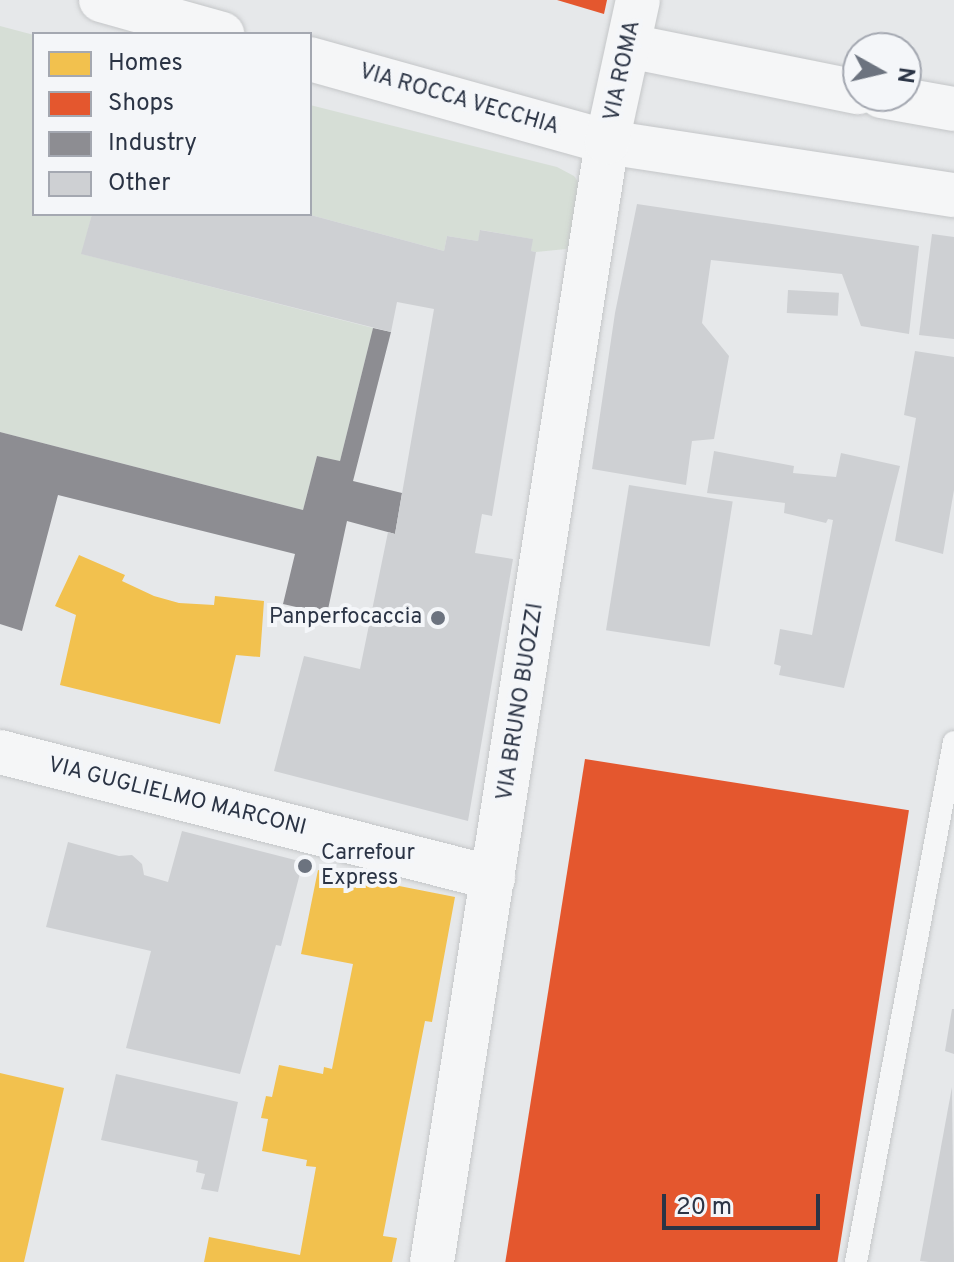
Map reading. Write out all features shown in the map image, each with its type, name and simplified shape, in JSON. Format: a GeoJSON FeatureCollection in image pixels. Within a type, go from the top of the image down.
{"type":"FeatureCollection","features":[{"type":"Feature","properties":{"kind":"street"},"geometry":{"type":"LineString","coordinates":[[101,0],[215,32]]}},
{"type":"Feature","properties":{"kind":"street","name":"VIA ROMA"},"geometry":{"type":"LineString","coordinates":[[607,142],[638,0]]}},
{"type":"Feature","properties":{"kind":"street"},"geometry":{"type":"LineString","coordinates":[[629,46],[842,89]]}},
{"type":"Feature","properties":{"kind":"street","name":"VIA ROCCA VECCHIA"},"geometry":{"type":"LineString","coordinates":[[312,60],[607,142],[954,195]]}},
{"type":"Feature","properties":{"kind":"street"},"geometry":{"type":"LineString","coordinates":[[922,103],[954,109]]}},
{"type":"Feature","properties":{"kind":"street","name":"VIA BRUNO BUOZZI"},"geometry":{"type":"LineString","coordinates":[[432,1262],[607,142]]}},
{"type":"Feature","properties":{"kind":"street","name":"VIA GUGLIELMO MARCONI"},"geometry":{"type":"LineString","coordinates":[[0,752],[493,878]]}},
{"type":"Feature","properties":{"kind":"lane"},"geometry":{"type":"LineString","coordinates":[[856,1262],[954,742]]}},
{"type":"Feature","properties":{"kind":"shaded area"},"geometry":{"type":"Polygon","coordinates":[[[0,26],[32,34],[32,216],[92,216],[82,254],[373,328],[340,461],[317,456],[303,510],[0,432],[0,26]]]}},
{"type":"Feature","properties":{"kind":"shaded area"},"geometry":{"type":"Polygon","coordinates":[[[312,106],[557,167],[574,176],[585,192],[576,242],[566,249],[531,251],[532,239],[481,230],[478,241],[447,236],[444,251],[312,215],[312,106]]]}},
{"type":"Feature","properties":{"kind":"building: Homes"},"geometry":{"type":"Polygon","coordinates":[[[79,555],[125,575],[122,581],[154,596],[179,603],[214,605],[215,596],[264,601],[260,657],[236,655],[220,724],[60,685],[76,615],[55,606],[79,555]]]}},
{"type":"Feature","properties":{"kind":"building: Homes"},"geometry":{"type":"Polygon","coordinates":[[[318,870],[455,897],[432,1022],[425,1021],[383,1236],[397,1238],[392,1262],[204,1262],[209,1237],[300,1255],[316,1167],[306,1166],[307,1160],[262,1151],[268,1119],[261,1118],[266,1096],[272,1097],[279,1065],[323,1074],[324,1067],[332,1069],[353,964],[301,954],[318,870]]]}},
{"type":"Feature","properties":{"kind":"building: Homes"},"geometry":{"type":"Polygon","coordinates":[[[0,1073],[64,1088],[24,1262],[0,1262],[0,1073]]]}},
{"type":"Feature","properties":{"kind":"building: Shops"},"geometry":{"type":"Polygon","coordinates":[[[557,0],[607,0],[604,14],[557,0]]]}},
{"type":"Feature","properties":{"kind":"building: Shops"},"geometry":{"type":"Polygon","coordinates":[[[585,759],[909,810],[837,1262],[505,1262],[585,759]]]}},
{"type":"Feature","properties":{"kind":"building: Industry"},"geometry":{"type":"Polygon","coordinates":[[[373,328],[391,332],[353,481],[402,493],[395,534],[347,521],[327,614],[283,604],[295,554],[58,495],[22,631],[0,624],[0,432],[303,510],[317,456],[340,461],[373,328]]]}},
{"type":"Feature","properties":{"kind":"building: Other"},"geometry":{"type":"Polygon","coordinates":[[[637,204],[919,246],[909,334],[861,326],[842,274],[711,260],[702,323],[729,356],[714,439],[692,441],[686,485],[592,469],[615,313],[637,204]]]}},
{"type":"Feature","properties":{"kind":"building: Other"},"geometry":{"type":"Polygon","coordinates":[[[312,215],[444,251],[447,236],[478,241],[480,230],[533,239],[531,251],[536,252],[492,516],[482,514],[475,553],[513,559],[468,821],[274,771],[304,656],[360,669],[388,532],[395,534],[434,309],[397,302],[391,332],[81,254],[91,216],[312,215]]]}},
{"type":"Feature","properties":{"kind":"building: Other"},"geometry":{"type":"Polygon","coordinates":[[[932,234],[954,237],[954,339],[919,335],[932,234]]]}},
{"type":"Feature","properties":{"kind":"building: Other"},"geometry":{"type":"Polygon","coordinates":[[[788,290],[839,293],[838,316],[787,313],[788,290]]]}},
{"type":"Feature","properties":{"kind":"building: Other"},"geometry":{"type":"Polygon","coordinates":[[[915,351],[954,357],[954,490],[943,554],[895,541],[916,418],[904,415],[915,351]]]}},
{"type":"Feature","properties":{"kind":"building: Other"},"geometry":{"type":"Polygon","coordinates":[[[714,451],[794,466],[793,473],[836,477],[841,453],[900,466],[844,688],[779,675],[781,666],[774,664],[780,629],[812,635],[833,520],[828,519],[826,523],[784,513],[785,503],[707,493],[714,451]]]}},
{"type":"Feature","properties":{"kind":"building: Other"},"geometry":{"type":"Polygon","coordinates":[[[629,485],[733,501],[710,647],[606,630],[629,485]]]}},
{"type":"Feature","properties":{"kind":"building: Other"},"geometry":{"type":"Polygon","coordinates":[[[182,831],[303,862],[281,946],[276,945],[240,1074],[126,1048],[151,951],[46,927],[68,842],[119,856],[132,855],[142,864],[144,875],[168,882],[182,831]]]}},
{"type":"Feature","properties":{"kind":"building: Other"},"geometry":{"type":"Polygon","coordinates":[[[954,1009],[954,1054],[945,1051],[954,1009]]]}},
{"type":"Feature","properties":{"kind":"building: Other"},"geometry":{"type":"Polygon","coordinates":[[[116,1074],[238,1102],[218,1192],[201,1189],[205,1174],[196,1172],[198,1161],[101,1140],[116,1074]]]}},
{"type":"Feature","properties":{"kind":"building: Other"},"geometry":{"type":"Polygon","coordinates":[[[952,1087],[954,1262],[920,1261],[952,1087]]]}},
{"type":"Feature","properties":{"kind":"place","name":"Panperfocaccia"},"geometry":{"type":"Point","coordinates":[438,618]}},
{"type":"Feature","properties":{"kind":"place","name":"Carrefour Express"},"geometry":{"type":"Point","coordinates":[305,866]}}]}
